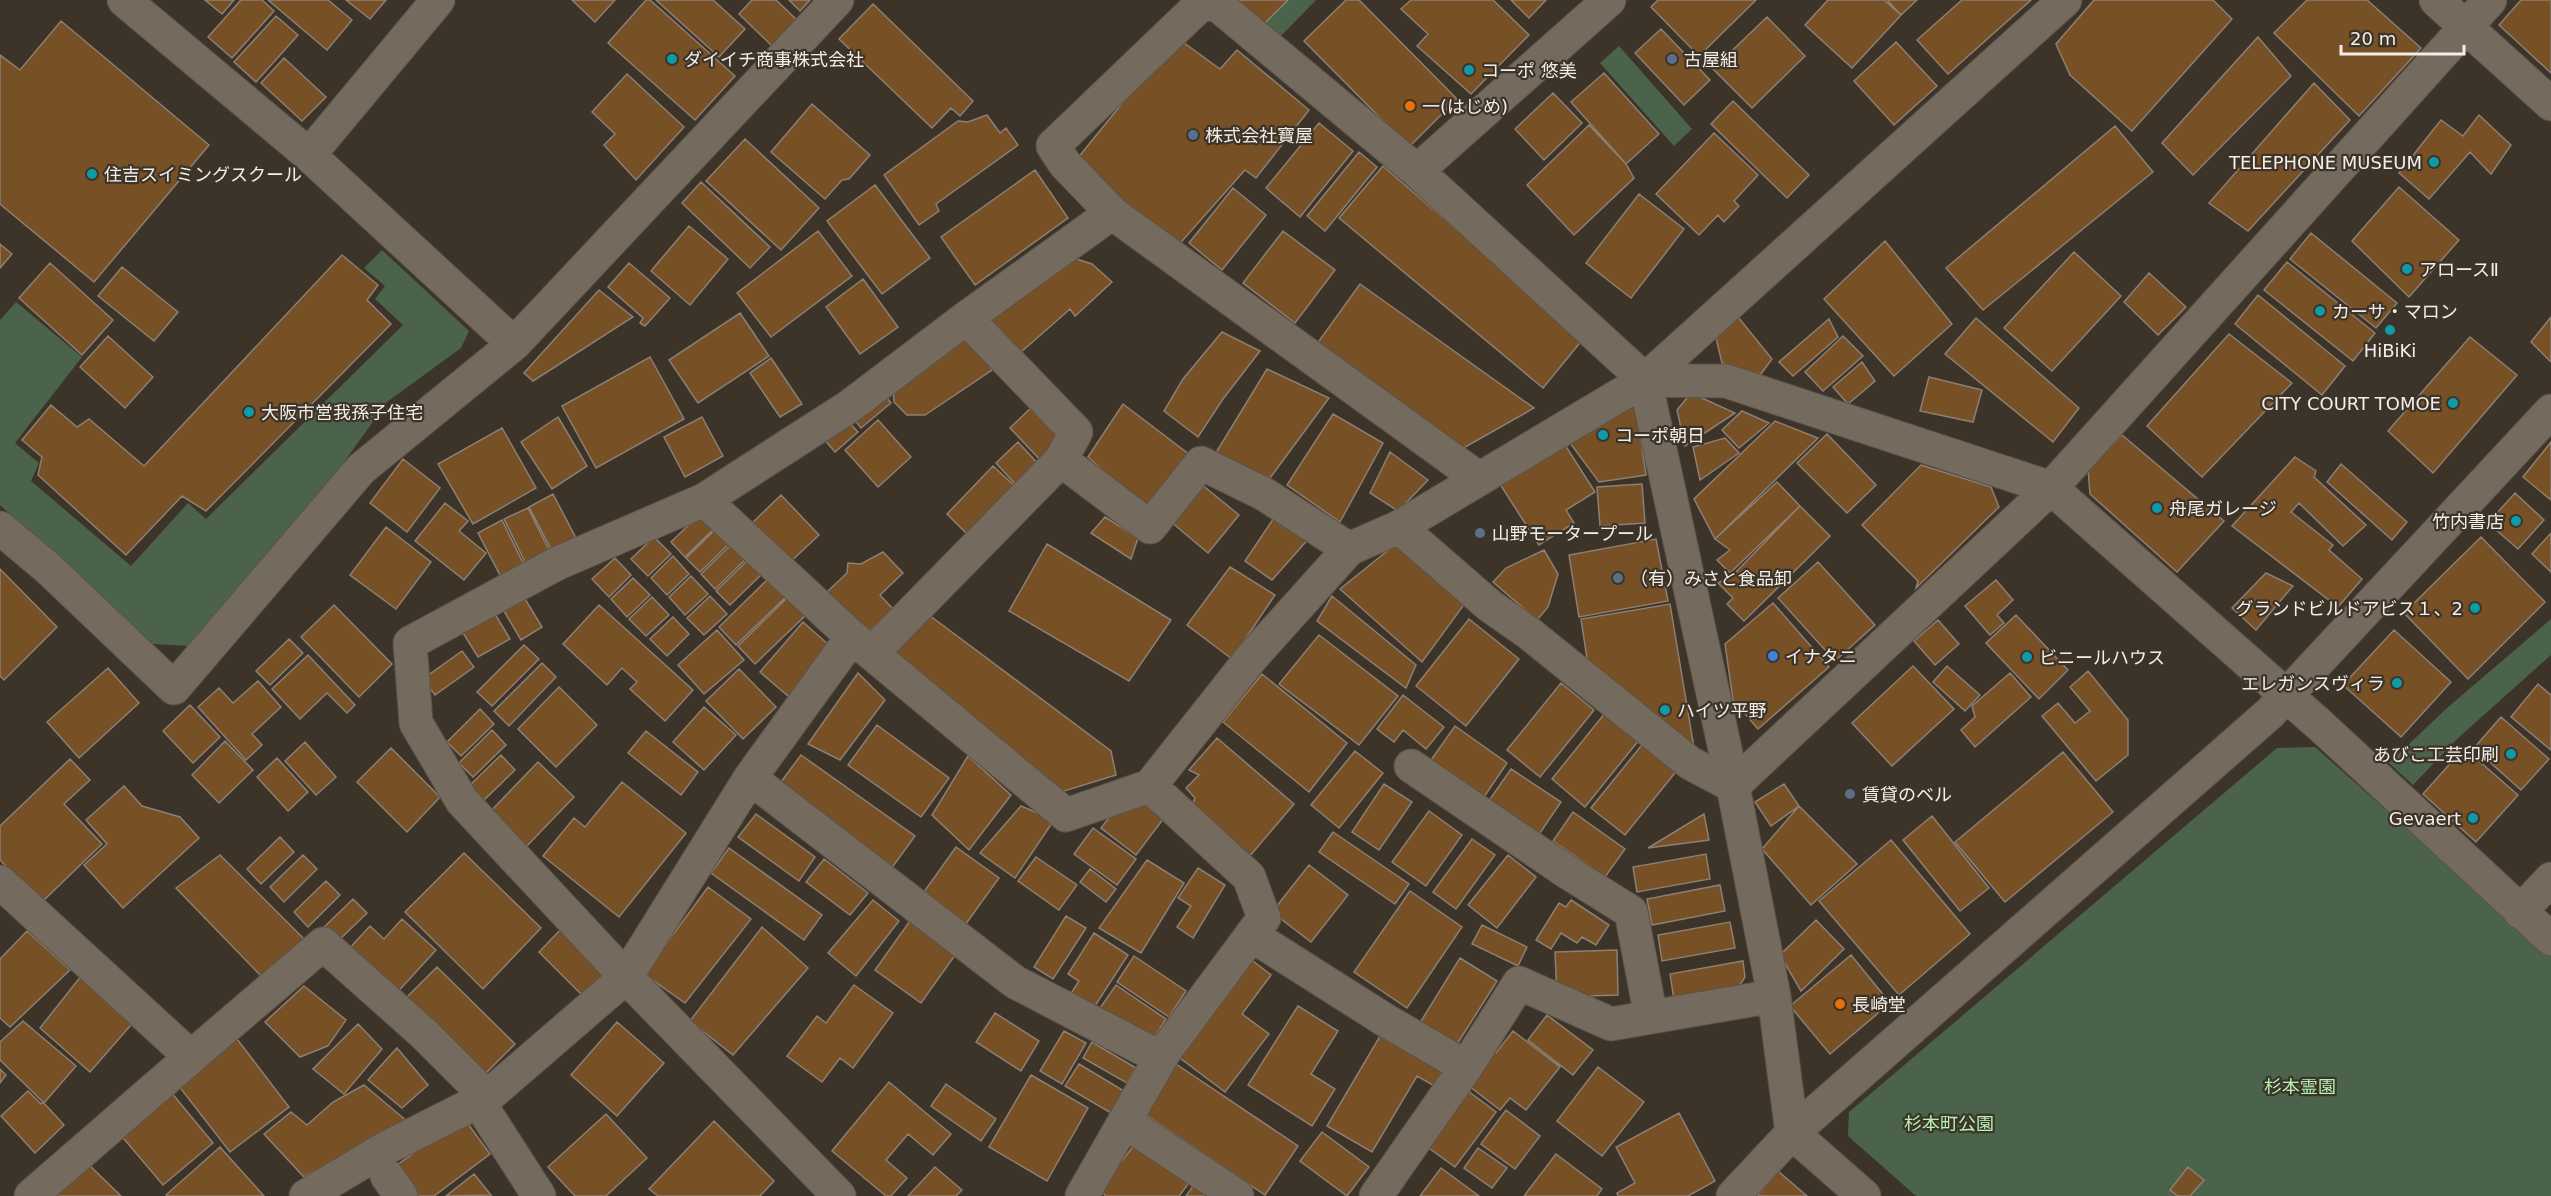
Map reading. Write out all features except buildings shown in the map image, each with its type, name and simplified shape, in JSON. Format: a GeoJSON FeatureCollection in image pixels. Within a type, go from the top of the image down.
{"type":"FeatureCollection","features":[{"type":"Feature","properties":{"kind":"street"},"geometry":{"type":"LineString","coordinates":[[124,0],[309,155],[514,344]]}},
{"type":"Feature","properties":{"kind":"street"},"geometry":{"type":"LineString","coordinates":[[309,155],[438,0]]}},
{"type":"Feature","properties":{"kind":"street"},"geometry":{"type":"LineString","coordinates":[[0,528],[49,569],[174,688],[361,469],[514,344],[837,0]]}},
{"type":"Feature","properties":{"kind":"street"},"geometry":{"type":"LineString","coordinates":[[1417,171],[1609,0]]}},
{"type":"Feature","properties":{"kind":"street"},"geometry":{"type":"LineString","coordinates":[[704,500],[862,645],[1066,814],[1150,786],[1252,657],[1349,549],[1399,527],[1644,380],[2065,0]]}},
{"type":"Feature","properties":{"kind":"street"},"geometry":{"type":"LineString","coordinates":[[2436,0],[2551,104]]}},
{"type":"Feature","properties":{"kind":"street"},"geometry":{"type":"LineString","coordinates":[[1733,786],[2051,488],[2490,0]]}},
{"type":"Feature","properties":{"kind":"street"},"geometry":{"type":"LineString","coordinates":[[1478,478],[1112,213],[1065,164],[1053,146],[1198,6],[1214,1],[1417,171],[1644,380],[1733,786],[1774,996],[1792,1133],[1864,1196]]}},
{"type":"Feature","properties":{"kind":"street"},"geometry":{"type":"LineString","coordinates":[[839,1196],[626,977],[462,801],[416,723],[410,643],[556,564],[704,500],[850,406],[966,318],[1112,213]]}},
{"type":"Feature","properties":{"kind":"street"},"geometry":{"type":"LineString","coordinates":[[306,1196],[386,1148],[482,1099],[626,977],[750,778],[862,645],[1061,460],[1076,432],[966,318]]}},
{"type":"Feature","properties":{"kind":"street"},"geometry":{"type":"LineString","coordinates":[[1644,380],[1726,381],[2051,488],[2287,696],[2551,939]]}},
{"type":"Feature","properties":{"kind":"street"},"geometry":{"type":"LineString","coordinates":[[1733,1196],[1792,1133],[2287,696],[2551,411]]}},
{"type":"Feature","properties":{"kind":"street"},"geometry":{"type":"LineString","coordinates":[[1061,460],[1150,527],[1201,463],[1264,494],[1349,549]]}},
{"type":"Feature","properties":{"kind":"street"},"geometry":{"type":"LineString","coordinates":[[1399,527],[1483,600],[1530,634],[1690,763],[1733,786]]}},
{"type":"Feature","properties":{"kind":"street"},"geometry":{"type":"LineString","coordinates":[[1410,766],[1567,872],[1632,912],[1651,1017]]}},
{"type":"Feature","properties":{"kind":"street"},"geometry":{"type":"LineString","coordinates":[[750,778],[1015,982],[1161,1058]]}},
{"type":"Feature","properties":{"kind":"street"},"geometry":{"type":"LineString","coordinates":[[1082,1196],[1161,1058],[1264,918],[1249,877],[1150,786]]}},
{"type":"Feature","properties":{"kind":"street"},"geometry":{"type":"LineString","coordinates":[[2520,912],[2551,879]]}},
{"type":"Feature","properties":{"kind":"street"},"geometry":{"type":"LineString","coordinates":[[5,896],[191,1057]]}},
{"type":"Feature","properties":{"kind":"street"},"geometry":{"type":"LineString","coordinates":[[1251,935],[1384,1020],[1466,1067]]}},
{"type":"Feature","properties":{"kind":"street"},"geometry":{"type":"LineString","coordinates":[[31,1196],[323,944],[423,1033],[482,1099],[539,1196]]}},
{"type":"Feature","properties":{"kind":"street"},"geometry":{"type":"LineString","coordinates":[[1376,1196],[1466,1067],[1519,983],[1611,1024],[1774,996]]}},
{"type":"Feature","properties":{"kind":"street"},"geometry":{"type":"LineString","coordinates":[[1125,1122],[1237,1196]]}},
{"type":"Feature","properties":{"kind":"green space"},"geometry":{"type":"Polygon","coordinates":[[[1288,0],[1316,0],[1279,38],[1264,24],[1288,0]]]}},
{"type":"Feature","properties":{"kind":"green space"},"geometry":{"type":"Polygon","coordinates":[[[1619,46],[1692,129],[1674,146],[1600,63],[1619,46]]]}},
{"type":"Feature","properties":{"kind":"green space"},"geometry":{"type":"Polygon","coordinates":[[[382,250],[469,331],[461,348],[387,402],[302,521],[189,646],[153,644],[0,505],[0,320],[16,302],[82,357],[15,443],[39,463],[31,481],[131,566],[188,503],[206,519],[403,325],[375,299],[385,286],[364,268],[382,250]]]}},
{"type":"Feature","properties":{"kind":"green space"},"geometry":{"type":"Polygon","coordinates":[[[2551,619],[2551,655],[2457,739],[2413,785],[2389,763],[2447,708],[2551,619]]]}},
{"type":"Feature","properties":{"kind":"green space"},"geometry":{"type":"Polygon","coordinates":[[[2315,747],[2551,956],[2551,1196],[1916,1196],[1848,1136],[1849,1112],[2277,748],[2315,747]]]}},
{"type":"Feature","properties":{"kind":"place","name":"ダイイチ商事株式会社"},"geometry":{"type":"Point","coordinates":[672,59]}},
{"type":"Feature","properties":{"kind":"place","name":"古屋組"},"geometry":{"type":"Point","coordinates":[1672,59]}},
{"type":"Feature","properties":{"kind":"place","name":"コーポ 悠美"},"geometry":{"type":"Point","coordinates":[1469,70]}},
{"type":"Feature","properties":{"kind":"place","name":"一(はじめ)"},"geometry":{"type":"Point","coordinates":[1410,106]}},
{"type":"Feature","properties":{"kind":"place","name":"株式会社寶屋"},"geometry":{"type":"Point","coordinates":[1193,135]}},
{"type":"Feature","properties":{"kind":"place","name":"TELEPHONE MUSEUM"},"geometry":{"type":"Point","coordinates":[2434,162]}},
{"type":"Feature","properties":{"kind":"place","name":"住吉スイミングスクール"},"geometry":{"type":"Point","coordinates":[92,174]}},
{"type":"Feature","properties":{"kind":"place","name":"アロースⅡ"},"geometry":{"type":"Point","coordinates":[2407,269]}},
{"type":"Feature","properties":{"kind":"place","name":"カーサ・マロン"},"geometry":{"type":"Point","coordinates":[2320,311]}},
{"type":"Feature","properties":{"kind":"place","name":"HiBiKi"},"geometry":{"type":"Point","coordinates":[2390,330]}},
{"type":"Feature","properties":{"kind":"place","name":"CITY COURT TOMOE"},"geometry":{"type":"Point","coordinates":[2453,403]}},
{"type":"Feature","properties":{"kind":"place","name":"大阪市営我孫子住宅"},"geometry":{"type":"Point","coordinates":[249,412]}},
{"type":"Feature","properties":{"kind":"place","name":"コーポ朝日"},"geometry":{"type":"Point","coordinates":[1603,435]}},
{"type":"Feature","properties":{"kind":"place","name":"舟尾ガレージ"},"geometry":{"type":"Point","coordinates":[2157,508]}},
{"type":"Feature","properties":{"kind":"place","name":"竹内書店"},"geometry":{"type":"Point","coordinates":[2516,521]}},
{"type":"Feature","properties":{"kind":"place","name":"山野モータープール"},"geometry":{"type":"Point","coordinates":[1480,533]}},
{"type":"Feature","properties":{"kind":"place","name":"（有）みさと食品卸"},"geometry":{"type":"Point","coordinates":[1618,578]}},
{"type":"Feature","properties":{"kind":"place","name":"グランドビルドアビス１、2"},"geometry":{"type":"Point","coordinates":[2475,608]}},
{"type":"Feature","properties":{"kind":"place","name":"イナタニ"},"geometry":{"type":"Point","coordinates":[1773,656]}},
{"type":"Feature","properties":{"kind":"place","name":"ビニールハウス"},"geometry":{"type":"Point","coordinates":[2027,657]}},
{"type":"Feature","properties":{"kind":"place","name":"エレガンスヴィラ"},"geometry":{"type":"Point","coordinates":[2397,683]}},
{"type":"Feature","properties":{"kind":"place","name":"ハイツ平野"},"geometry":{"type":"Point","coordinates":[1665,710]}},
{"type":"Feature","properties":{"kind":"place","name":"あびこ工芸印刷"},"geometry":{"type":"Point","coordinates":[2511,754]}},
{"type":"Feature","properties":{"kind":"place","name":"賃貸のベル"},"geometry":{"type":"Point","coordinates":[1850,794]}},
{"type":"Feature","properties":{"kind":"place","name":"Gevaert"},"geometry":{"type":"Point","coordinates":[2473,818]}},
{"type":"Feature","properties":{"kind":"place","name":"長崎堂"},"geometry":{"type":"Point","coordinates":[1840,1004]}},
{"type":"Feature","properties":{"kind":"park label","name":"杉本霊園"},"geometry":{"type":"Point","coordinates":[2300,1086]}},
{"type":"Feature","properties":{"kind":"park label","name":"杉本町公園"},"geometry":{"type":"Point","coordinates":[1949,1123]}}]}
